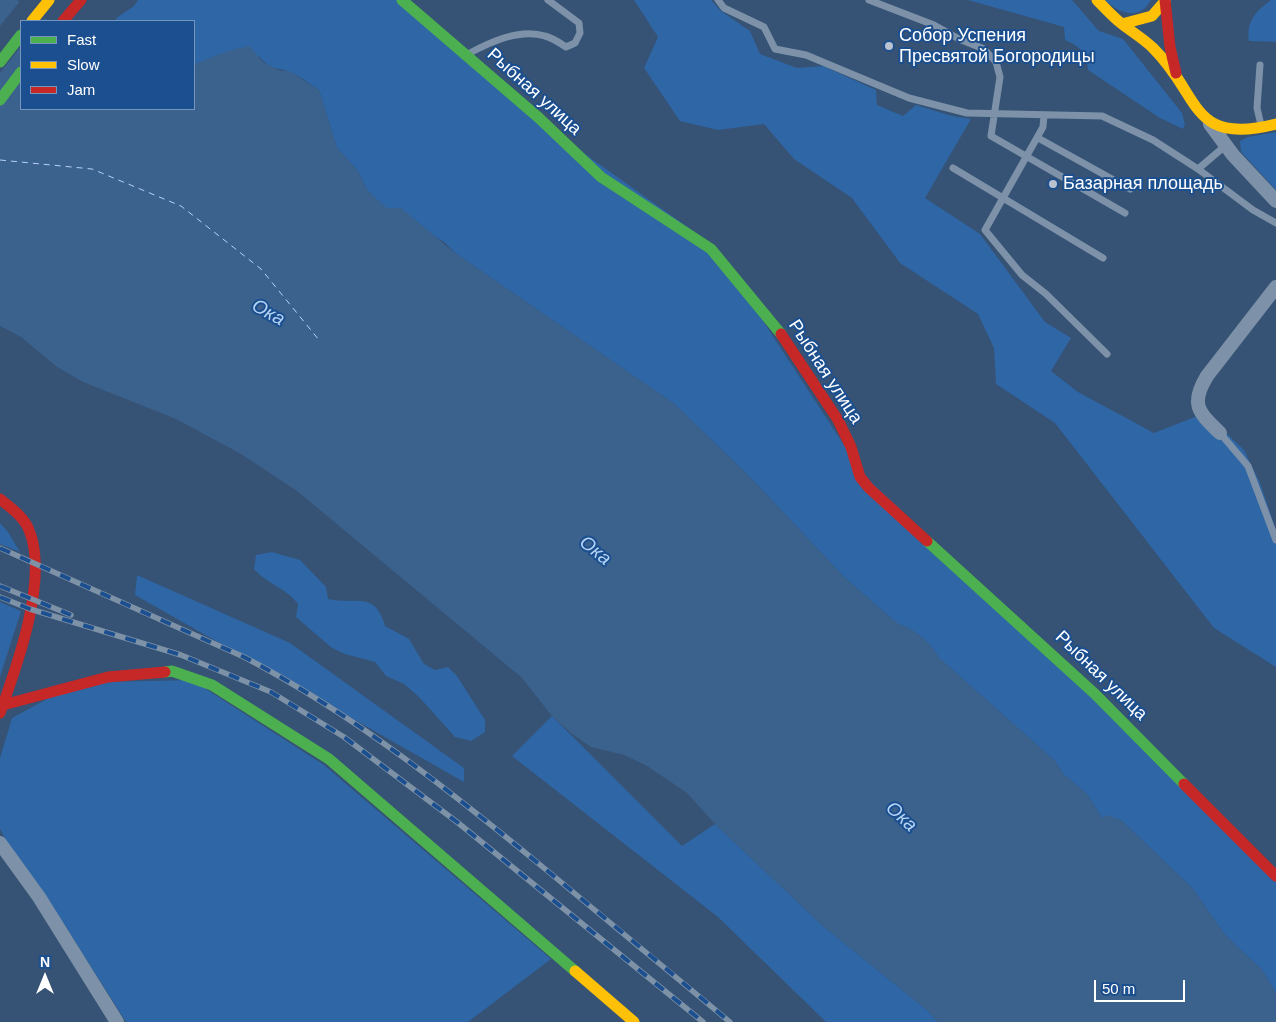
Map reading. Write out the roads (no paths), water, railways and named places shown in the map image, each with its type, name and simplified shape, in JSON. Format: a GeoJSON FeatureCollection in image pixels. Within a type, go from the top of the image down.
{"type":"FeatureCollection","features":[{"type":"Feature","properties":{"kind":"street"},"geometry":{"type":"LineString","coordinates":[[33,20],[49,0]]}},
{"type":"Feature","properties":{"kind":"street"},"geometry":{"type":"LineString","coordinates":[[64,20],[81,0]]}},
{"type":"Feature","properties":{"kind":"street","name":"Рыбная улица"},"geometry":{"type":"LineString","coordinates":[[402,0],[539,118],[601,177],[712,249],[777,328],[828,405],[845,434],[860,477],[869,488],[1088,687],[1276,876]]}},
{"type":"Feature","properties":{"kind":"street"},"geometry":{"type":"LineString","coordinates":[[1097,0],[1122,24],[1153,48],[1225,146],[1276,201]]}},
{"type":"Feature","properties":{"kind":"street"},"geometry":{"type":"LineString","coordinates":[[1122,24],[1152,17],[1159,12],[1165,0]]}},
{"type":"Feature","properties":{"kind":"street"},"geometry":{"type":"LineString","coordinates":[[1165,0],[1170,47],[1177,79]]}},
{"type":"Feature","properties":{"kind":"street"},"geometry":{"type":"LineString","coordinates":[[0,62],[20,36]]}},
{"type":"Feature","properties":{"kind":"street"},"geometry":{"type":"LineString","coordinates":[[0,100],[20,73]]}},
{"type":"Feature","properties":{"kind":"street"},"geometry":{"type":"LineString","coordinates":[[1208,121],[1218,129],[1232,131],[1262,128],[1276,124]]}},
{"type":"Feature","properties":{"kind":"street"},"geometry":{"type":"LineString","coordinates":[[1220,433],[1203,416],[1198,405],[1198,392],[1207,376],[1276,287]]}},
{"type":"Feature","properties":{"kind":"street"},"geometry":{"type":"LineString","coordinates":[[0,499],[12,508],[28,528],[35,563],[30,609],[2,709]]}},
{"type":"Feature","properties":{"kind":"street"},"geometry":{"type":"LineString","coordinates":[[2,709],[108,677],[172,671],[212,685],[329,759],[634,1022]]}},
{"type":"Feature","properties":{"kind":"street"},"geometry":{"type":"LineString","coordinates":[[0,843],[39,898],[117,1022]]}},
{"type":"Feature","properties":{"kind":"lane"},"geometry":{"type":"LineString","coordinates":[[466,55],[492,41],[530,33],[546,36],[566,47],[575,43],[580,33],[579,23],[548,0]]}},
{"type":"Feature","properties":{"kind":"lane"},"geometry":{"type":"LineString","coordinates":[[718,0],[724,8],[764,27],[776,49],[806,55],[909,98],[967,113],[1102,116],[1153,140],[1198,169],[1253,210],[1276,223]]}},
{"type":"Feature","properties":{"kind":"lane"},"geometry":{"type":"LineString","coordinates":[[869,0],[934,25],[959,39],[984,49],[996,62],[1000,77],[990,136],[1125,213]]}},
{"type":"Feature","properties":{"kind":"lane"},"geometry":{"type":"LineString","coordinates":[[1260,65],[1257,108],[1262,128]]}},
{"type":"Feature","properties":{"kind":"lane"},"geometry":{"type":"LineString","coordinates":[[1044,115],[1043,127],[1038,138],[985,230],[1022,275],[1046,294],[1107,354]]}},
{"type":"Feature","properties":{"kind":"lane"},"geometry":{"type":"LineString","coordinates":[[1038,138],[1130,189]]}},
{"type":"Feature","properties":{"kind":"lane"},"geometry":{"type":"LineString","coordinates":[[1198,169],[1225,146]]}},
{"type":"Feature","properties":{"kind":"lane"},"geometry":{"type":"LineString","coordinates":[[953,168],[1103,258]]}},
{"type":"Feature","properties":{"kind":"lane"},"geometry":{"type":"LineString","coordinates":[[1220,433],[1248,466],[1276,540]]}},
{"type":"Feature","properties":{"kind":"water","name":"Ока"},"geometry":{"type":"Polygon","coordinates":[[[0,0],[17,0],[47,20],[20,20],[20,110],[195,110],[195,65],[249,46],[264,63],[281,71],[289,71],[319,90],[337,148],[358,171],[367,190],[386,208],[401,208],[455,253],[673,403],[748,475],[845,578],[898,624],[921,637],[931,646],[938,657],[1055,761],[1063,774],[1087,794],[1102,818],[1106,815],[1121,820],[1193,889],[1225,935],[1262,970],[1276,993],[1276,1022],[938,1022],[927,1010],[823,926],[715,824],[687,793],[647,766],[624,755],[591,747],[572,734],[552,716],[521,677],[297,491],[241,454],[176,419],[83,382],[57,367],[21,337],[0,326],[0,0]]]}},
{"type":"Feature","properties":{"kind":"railway"},"geometry":{"type":"LineString","coordinates":[[0,548],[244,657],[325,704],[402,757],[477,814],[730,1022]]}},
{"type":"Feature","properties":{"kind":"railway"},"geometry":{"type":"LineString","coordinates":[[0,586],[71,615]]}},
{"type":"Feature","properties":{"kind":"railway"},"geometry":{"type":"LineString","coordinates":[[0,597],[30,609],[181,655],[271,692],[344,737],[457,822],[703,1022]]}},
{"type":"Feature","properties":{"kind":"place","name":"Собор Успения Пресвятой Богородицы"},"geometry":{"type":"Point","coordinates":[889,46]}},
{"type":"Feature","properties":{"kind":"place","name":"Базарная площадь"},"geometry":{"type":"Point","coordinates":[1053,184]}}]}
